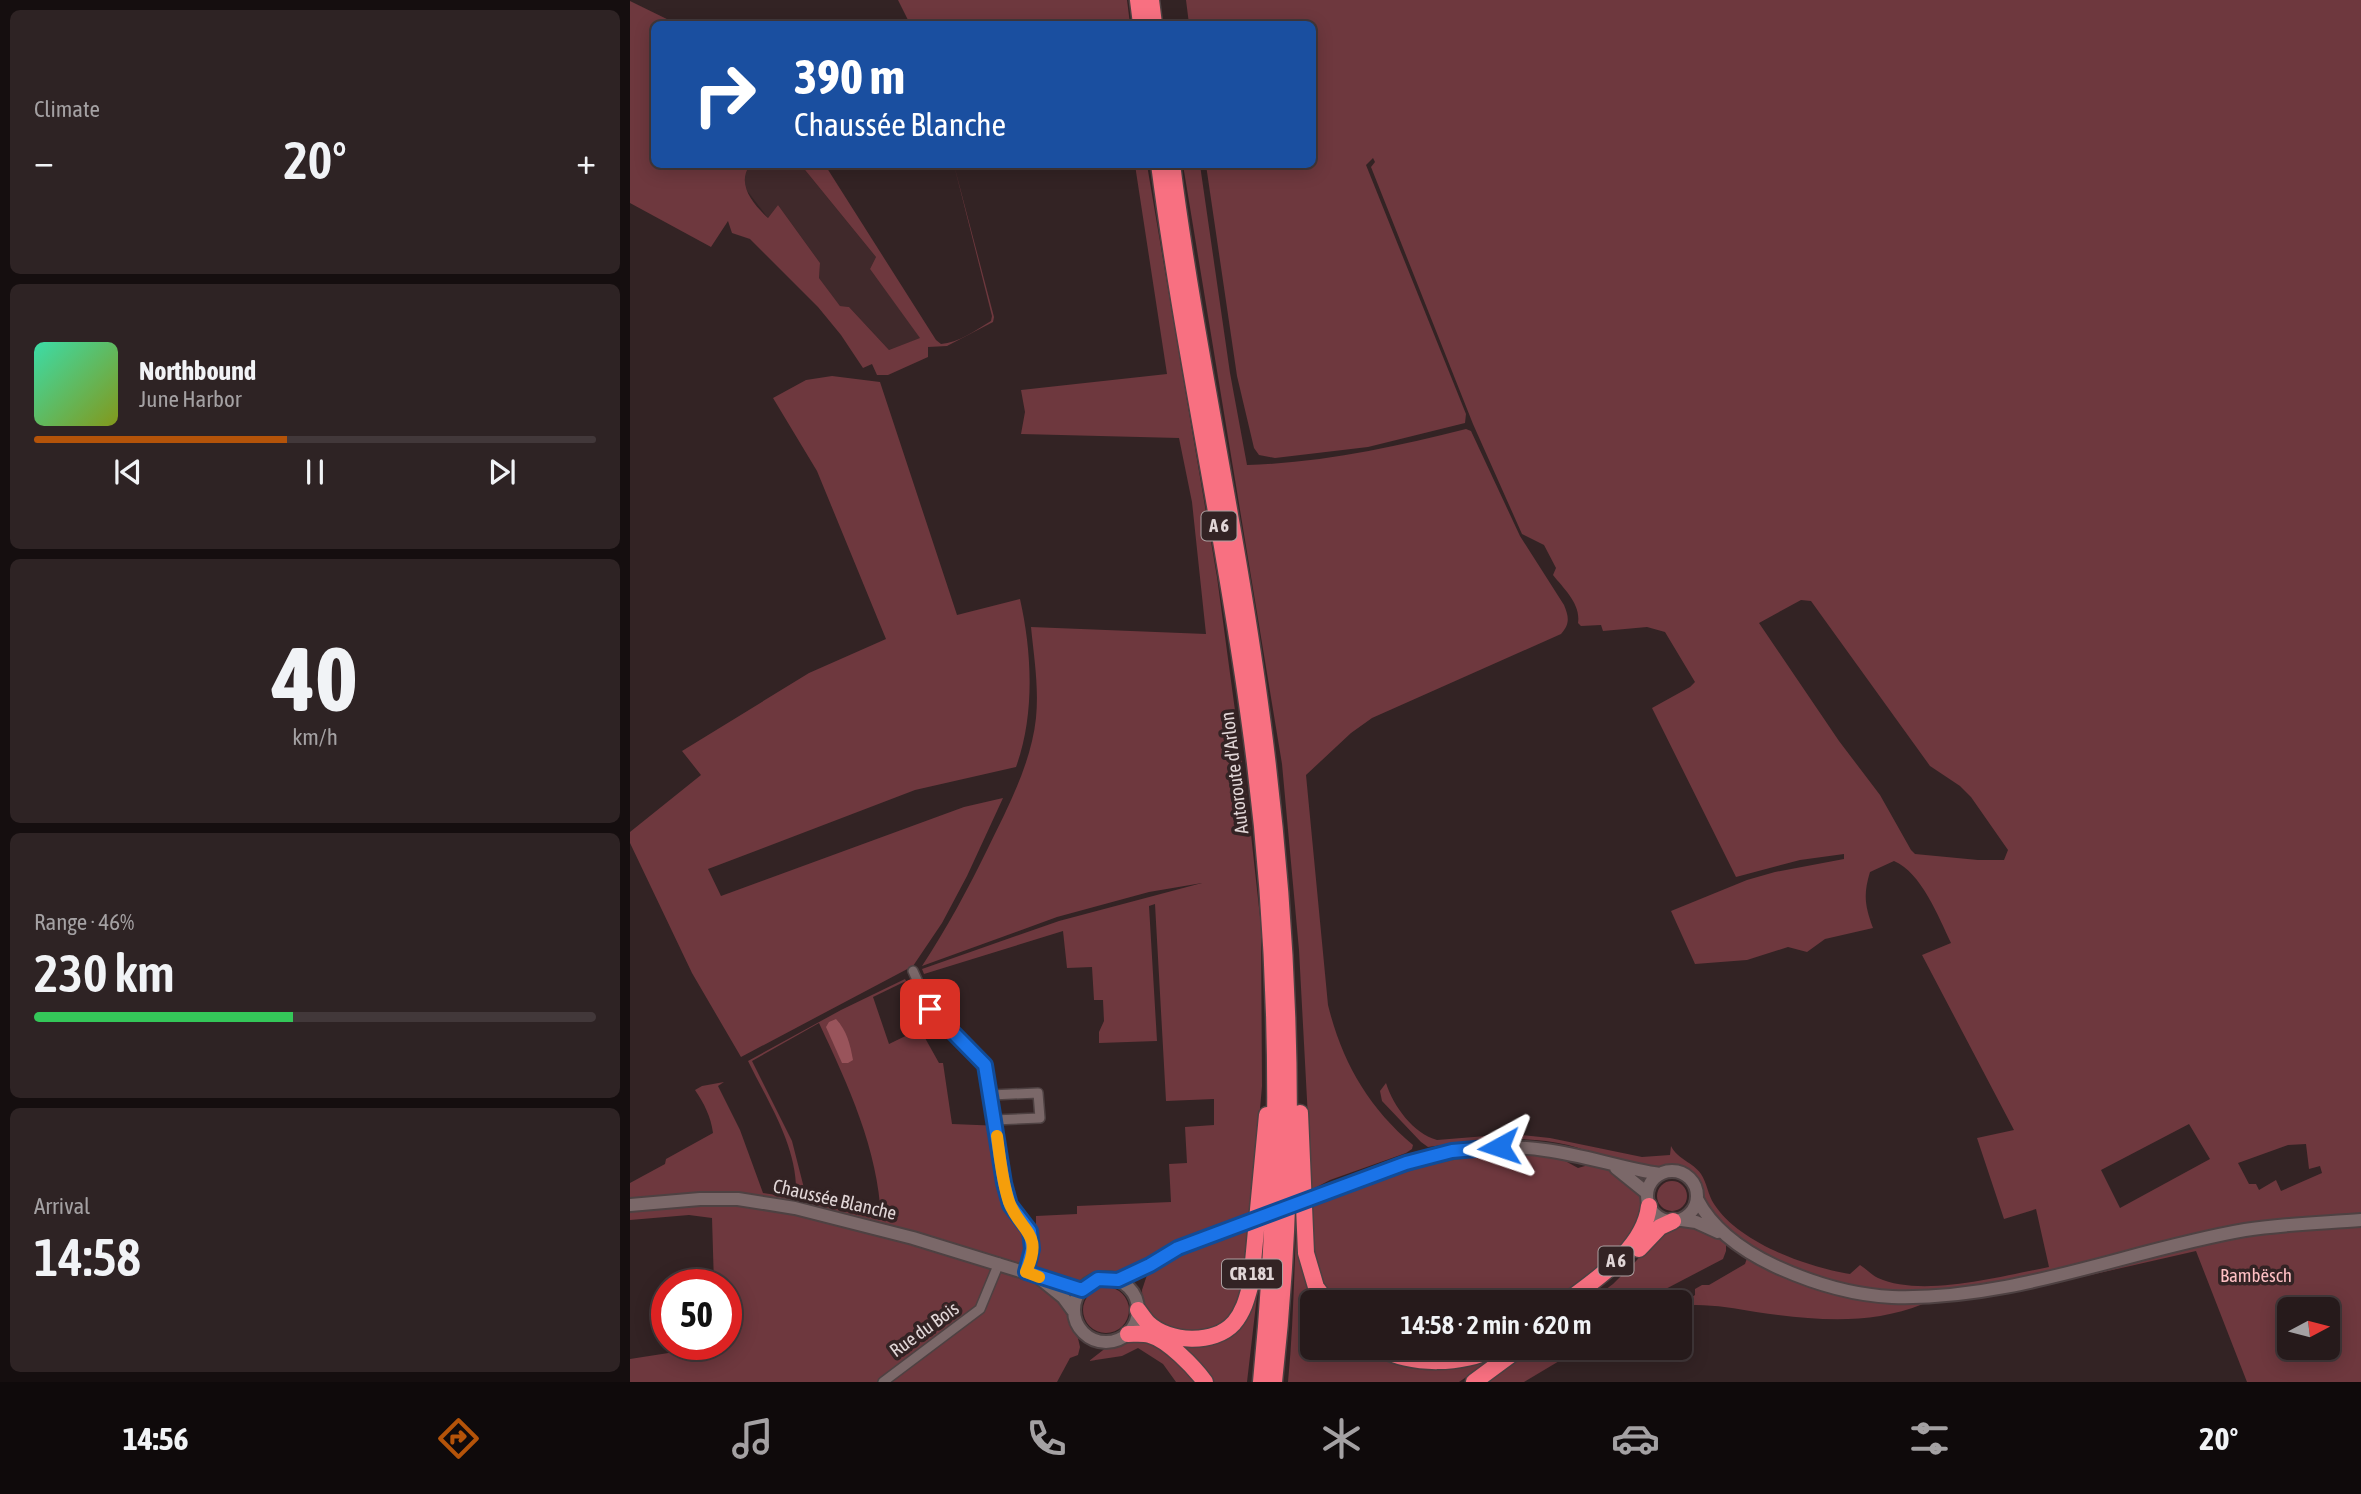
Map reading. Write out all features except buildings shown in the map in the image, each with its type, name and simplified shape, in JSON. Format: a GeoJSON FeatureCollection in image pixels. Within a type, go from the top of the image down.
{"type":"FeatureCollection","features":[{"type":"Feature","properties":{"kind":"highway"},"geometry":{"type":"LineString","coordinates":[[1138,0],[1140,21]]}},
{"type":"Feature","properties":{"kind":"highway"},"geometry":{"type":"LineString","coordinates":[[1151,0],[1154,21]]}},
{"type":"Feature","properties":{"kind":"highway","name":"Autoroute d'Arlon"},"geometry":{"type":"LineString","coordinates":[[1160,168],[1249,717],[1268,889],[1277,1092],[1272,1259],[1261,1382]]}},
{"type":"Feature","properties":{"kind":"highway","name":"Autoroute d'Arlon"},"geometry":{"type":"LineString","coordinates":[[1173,168],[1262,716],[1278,857],[1289,1029],[1289,1170],[1274,1382]]}},
{"type":"Feature","properties":{"kind":"highway","name":"A 6"},"geometry":{"type":"LineString","coordinates":[[1289,1029],[1297,1063],[1306,1253],[1318,1290]]}},
{"type":"Feature","properties":{"kind":"highway","name":"CR 181"},"geometry":{"type":"LineString","coordinates":[[1136,1302],[1149,1325],[1181,1338],[1195,1339],[1225,1331],[1244,1308],[1251,1283],[1268,1111],[1277,1092]]}},
{"type":"Feature","properties":{"kind":"highway","name":"A 6"},"geometry":{"type":"LineString","coordinates":[[1581,1290],[1628,1249],[1642,1230],[1648,1200]]}},
{"type":"Feature","properties":{"kind":"highway"},"geometry":{"type":"LineString","coordinates":[[1596,1290],[1660,1227],[1677,1221]]}},
{"type":"Feature","properties":{"kind":"highway"},"geometry":{"type":"LineString","coordinates":[[1128,1334],[1152,1335],[1186,1361],[1205,1382]]}},
{"type":"Feature","properties":{"kind":"highway"},"geometry":{"type":"LineString","coordinates":[[1420,1360],[1441,1360]]}},
{"type":"Feature","properties":{"kind":"highway"},"geometry":{"type":"LineString","coordinates":[[1474,1382],[1504,1360]]}},
{"type":"Feature","properties":{"kind":"main road","name":"CR 181"},"geometry":{"type":"LineString","coordinates":[[1118,1280],[1178,1248],[1429,1156],[1475,1148],[1522,1147],[1660,1174]]}},
{"type":"Feature","properties":{"kind":"main road","name":"CR 181"},"geometry":{"type":"LineString","coordinates":[[1613,1166],[1648,1200]]}},
{"type":"Feature","properties":{"kind":"main road"},"geometry":{"type":"LineString","coordinates":[[1725,1235],[1705,1214],[1689,1178],[1675,1172],[1660,1174],[1649,1185],[1648,1200],[1658,1218],[1696,1222],[1725,1235],[1768,1263],[1800,1277],[1827,1286],[1890,1297],[1922,1297],[1979,1290],[2060,1275],[2245,1230],[2361,1220]]}},
{"type":"Feature","properties":{"kind":"main road","name":"Chaussée Blanche"},"geometry":{"type":"LineString","coordinates":[[630,1205],[700,1199],[767,1202],[854,1222],[999,1263],[1082,1290]]}},
{"type":"Feature","properties":{"kind":"main road"},"geometry":{"type":"LineString","coordinates":[[1677,1221],[1692,1211],[1697,1199]]}},
{"type":"Feature","properties":{"kind":"main road"},"geometry":{"type":"LineString","coordinates":[[1136,1302],[1150,1265]]}},
{"type":"Feature","properties":{"kind":"main road"},"geometry":{"type":"LineString","coordinates":[[1040,1277],[1063,1297],[1074,1312],[1080,1328],[1093,1339],[1111,1342],[1128,1334],[1137,1319],[1136,1302],[1130,1289],[1118,1280],[1098,1279],[1082,1290],[1077,1296],[1074,1312]]}},
{"type":"Feature","properties":{"kind":"street"},"geometry":{"type":"LineString","coordinates":[[913,971],[930,1009],[985,1065],[1004,1183],[1010,1205],[1030,1231],[1032,1249],[1026,1272]]}},
{"type":"Feature","properties":{"kind":"street"},"geometry":{"type":"LineString","coordinates":[[991,1095],[1038,1093],[1040,1118],[994,1120]]}},
{"type":"Feature","properties":{"kind":"street","name":"Rue du Bois"},"geometry":{"type":"LineString","coordinates":[[883,1382],[980,1309],[999,1263]]}},
{"type":"Feature","properties":{"kind":"shaded area"},"geometry":{"type":"Polygon","coordinates":[[[748,168],[803,168],[876,257],[870,269],[921,338],[889,350],[849,307],[840,306],[819,278],[820,263],[778,205],[768,218],[745,188],[744,173],[748,168]]]}},
{"type":"Feature","properties":{"kind":"shaded area"},"geometry":{"type":"Polygon","coordinates":[[[836,1019],[849,1043],[853,1060],[848,1063],[842,1063],[826,1027],[836,1019]]]}},
{"type":"Feature","properties":{"kind":"green space"},"geometry":{"type":"Polygon","coordinates":[[[898,0],[1127,0],[1130,21],[908,21],[898,0]]]}},
{"type":"Feature","properties":{"kind":"green space","name":"Bambësch"},"geometry":{"type":"Polygon","coordinates":[[[1186,0],[2361,0],[2361,1382],[2247,1382],[2196,1251],[2051,1284],[1923,1304],[1882,1316],[1819,1319],[1718,1306],[1692,1305],[1695,1289],[1709,1285],[1745,1264],[1749,1252],[1726,1236],[1723,1259],[1664,1290],[1605,1290],[1637,1260],[1654,1236],[1685,1224],[1724,1235],[1706,1207],[1697,1180],[1692,1174],[1673,1167],[1647,1169],[1631,1166],[1568,1145],[1550,1142],[1481,1140],[1428,1147],[1421,1142],[1382,1101],[1380,1091],[1386,1083],[1406,1118],[1420,1132],[1437,1140],[1511,1134],[1550,1138],[1642,1157],[1670,1155],[1671,1146],[1698,1170],[1710,1197],[1725,1218],[1775,1251],[1814,1266],[1850,1274],[1860,1265],[1878,1278],[1896,1284],[1917,1286],[1986,1280],[2049,1267],[2036,1209],[2004,1219],[1977,1138],[2014,1130],[1922,955],[1951,943],[1921,885],[1904,867],[1894,861],[1870,872],[1866,900],[1873,928],[1825,939],[1807,952],[1788,947],[1747,960],[1695,964],[1671,911],[1747,880],[1844,859],[1844,854],[1800,860],[1736,877],[1652,708],[1695,682],[1665,632],[1647,627],[1603,631],[1601,625],[1581,626],[1574,603],[1553,575],[1556,568],[1544,545],[1522,534],[1473,424],[1371,167],[1375,162],[1373,158],[1366,165],[1466,414],[1465,423],[1368,447],[1275,458],[1259,455],[1254,448],[1237,376],[1206,168],[1316,168],[1316,21],[1189,21],[1186,0]],[[1801,600],[1759,623],[1839,741],[1880,795],[1911,850],[1915,854],[2004,860],[2008,850],[1971,797],[1960,786],[1930,766],[1811,601],[1801,600]],[[2189,1124],[2101,1170],[2120,1208],[2210,1159],[2189,1124]],[[2306,1144],[2288,1145],[2238,1163],[2249,1184],[2256,1184],[2259,1190],[2276,1180],[2281,1191],[2322,1173],[2320,1166],[2309,1169],[2306,1144]]]}},
{"type":"Feature","properties":{"kind":"green space"},"geometry":{"type":"Polygon","coordinates":[[[630,1],[671,21],[651,21],[651,168],[748,168],[745,179],[752,200],[768,218],[778,205],[820,263],[819,278],[840,306],[849,307],[889,350],[920,338],[870,269],[876,257],[803,168],[827,168],[941,344],[967,335],[991,321],[992,316],[955,168],[994,317],[993,322],[947,346],[928,347],[928,357],[888,375],[877,375],[872,364],[863,368],[818,307],[750,239],[732,233],[728,221],[711,247],[630,203],[630,1]]]}},
{"type":"Feature","properties":{"kind":"green space"},"geometry":{"type":"Polygon","coordinates":[[[1135,168],[1148,168],[1217,577],[1261,926],[1262,1086],[1245,1283],[1239,1305],[1226,1321],[1217,1327],[1197,1332],[1176,1331],[1143,1311],[1142,1290],[1150,1266],[1123,1274],[1103,1274],[1069,1286],[1041,1278],[1070,1311],[1071,1323],[1080,1347],[1078,1355],[1070,1358],[1057,1382],[630,1382],[630,1359],[651,1356],[651,1360],[742,1360],[742,1269],[714,1269],[712,1218],[689,1215],[630,1220],[630,1183],[713,1133],[707,1110],[695,1090],[724,1082],[718,1086],[740,1130],[763,1193],[796,1198],[796,1180],[788,1144],[748,1061],[841,1010],[905,979],[906,981],[873,997],[889,1044],[920,1029],[939,1063],[943,1063],[952,1124],[1002,1126],[1011,1193],[1030,1231],[1036,1231],[1036,1216],[1077,1214],[1077,1206],[1171,1202],[1169,1164],[1187,1163],[1185,1127],[1214,1125],[1214,1099],[1166,1101],[1155,904],[1149,906],[1157,1041],[1099,1043],[1099,1032],[1104,1021],[1103,1000],[1094,1000],[1092,967],[1067,968],[1063,931],[924,974],[922,969],[1059,921],[1202,883],[1149,892],[1057,917],[922,966],[973,878],[1024,769],[1037,706],[1031,627],[1206,634],[1192,502],[1179,438],[1021,434],[1025,412],[1021,390],[1167,374],[1135,168]],[[819,1023],[752,1061],[792,1141],[805,1192],[812,1199],[881,1218],[874,1167],[860,1118],[819,1023]]]}},
{"type":"Feature","properties":{"kind":"green space"},"geometry":{"type":"Polygon","coordinates":[[[1183,168],[1200,168],[1230,373],[1247,465],[1330,457],[1385,448],[1466,429],[1471,431],[1520,536],[1564,605],[1568,617],[1561,634],[1372,718],[1351,733],[1306,775],[1328,1005],[1334,1026],[1349,1064],[1370,1099],[1413,1145],[1406,1153],[1330,1180],[1309,1191],[1309,1137],[1299,950],[1282,764],[1183,168]]]}},
{"type":"Feature","properties":{"kind":"green space"},"geometry":{"type":"Polygon","coordinates":[[[832,376],[880,382],[957,615],[1020,599],[1029,662],[1029,705],[1016,767],[915,790],[708,869],[721,896],[964,807],[1003,798],[942,923],[913,966],[741,1057],[692,973],[630,843],[630,832],[701,775],[682,751],[809,673],[886,639],[817,471],[773,398],[806,380],[832,376]]]}},
{"type":"Feature","properties":{"kind":"green space"},"geometry":{"type":"Polygon","coordinates":[[[1504,1151],[1558,1157],[1578,1168],[1592,1164],[1614,1173],[1640,1194],[1643,1209],[1632,1237],[1598,1271],[1572,1290],[1326,1290],[1317,1267],[1309,1206],[1425,1164],[1504,1151]]]}},
{"type":"Feature","properties":{"kind":"green space"},"geometry":{"type":"Polygon","coordinates":[[[1672,1181],[1683,1185],[1687,1196],[1683,1207],[1672,1211],[1661,1207],[1657,1196],[1661,1185],[1672,1181]]]}},
{"type":"Feature","properties":{"kind":"green space"},"geometry":{"type":"Polygon","coordinates":[[[1298,1198],[1318,1290],[1300,1290],[1300,1360],[1491,1360],[1459,1382],[1288,1382],[1298,1198]]]}},
{"type":"Feature","properties":{"kind":"green space"},"geometry":{"type":"Polygon","coordinates":[[[1265,1207],[1261,1287],[1258,1287],[1247,1382],[1209,1382],[1162,1336],[1237,1326],[1265,1207]]]}},
{"type":"Feature","properties":{"kind":"green space"},"geometry":{"type":"Polygon","coordinates":[[[1106,1287],[1122,1294],[1129,1310],[1122,1326],[1106,1333],[1090,1326],[1083,1310],[1090,1294],[1106,1287]]]}},
{"type":"Feature","properties":{"kind":"green space"},"geometry":{"type":"Polygon","coordinates":[[[1132,1339],[1160,1345],[1198,1382],[1176,1382],[1163,1364],[1138,1348],[1122,1356],[1089,1361],[1107,1347],[1132,1339]]]}},
{"type":"Feature","properties":{"kind":"green space"},"geometry":{"type":"Polygon","coordinates":[[[1512,1360],[1561,1360],[1524,1382],[1482,1382],[1512,1360]]]}},
{"type":"Feature","properties":{"kind":"slow traffic"},"geometry":{"type":"LineString","coordinates":[[997,1136],[1010,1205],[1030,1231],[1032,1249],[1026,1272],[1039,1277]]}},
{"type":"Feature","properties":{"kind":"route"},"geometry":{"type":"LineString","coordinates":[[930,1009],[985,1065],[1004,1183],[1010,1205],[1030,1231],[1032,1249],[1026,1272],[1082,1290],[1098,1279],[1118,1280],[1178,1248],[1406,1163],[1452,1151],[1499,1147]]}}]}
